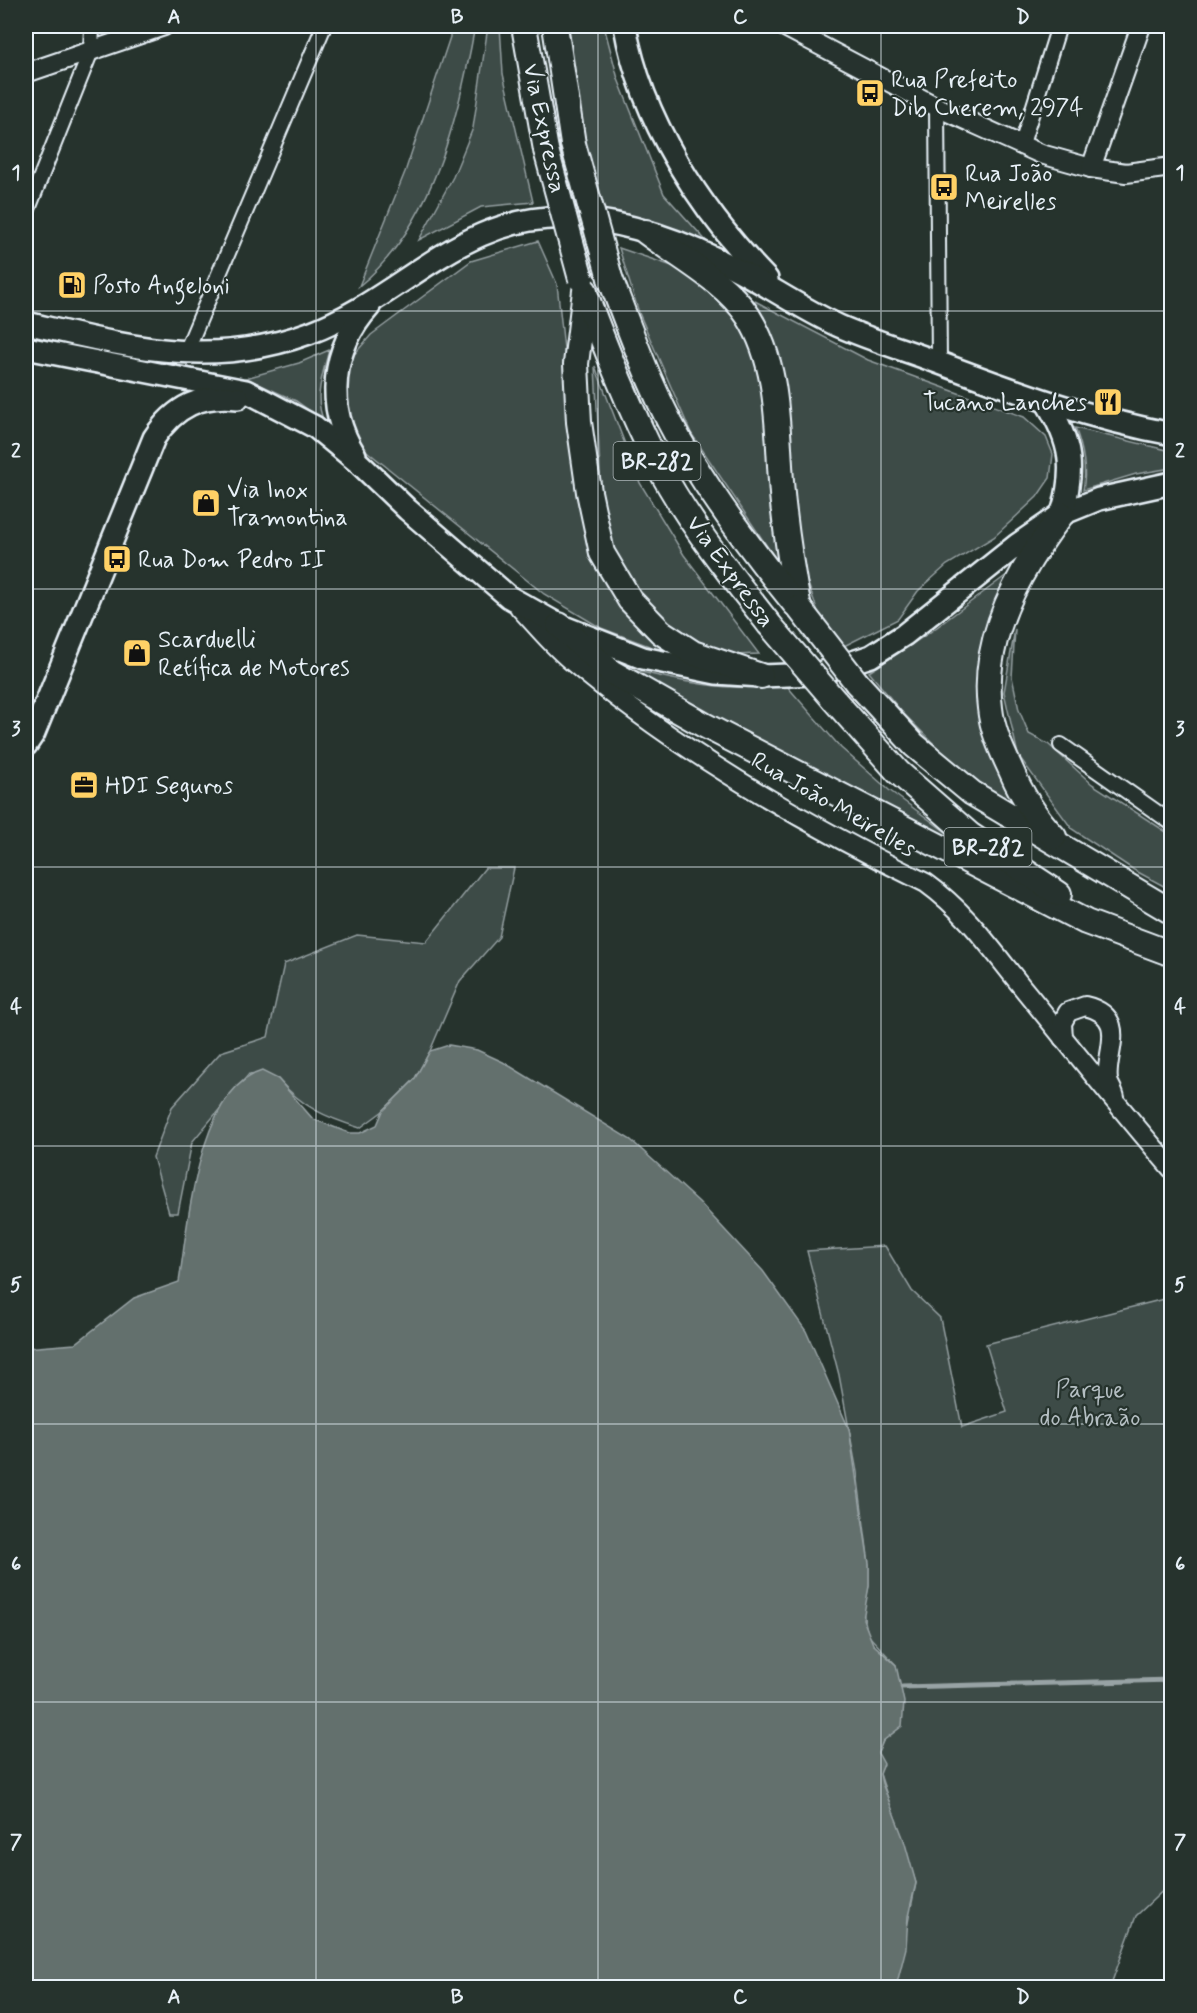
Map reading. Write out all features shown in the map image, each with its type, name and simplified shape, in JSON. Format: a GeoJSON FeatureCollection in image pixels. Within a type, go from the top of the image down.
{"type":"FeatureCollection","features":[{"type":"Feature","properties":{"kind":"highway","name":"Via Expressa"},"geometry":{"type":"LineString","coordinates":[[524,26],[546,150],[583,285],[618,381],[659,467],[710,548],[769,624],[898,772],[970,835],[1063,897],[1172,953]]}},
{"type":"Feature","properties":{"kind":"highway","name":"Via Expressa"},"geometry":{"type":"LineString","coordinates":[[555,26],[573,144],[610,278],[644,367],[687,453],[738,533],[857,683],[914,745],[972,793],[1172,912]]}},
{"type":"Feature","properties":{"kind":"highway"},"geometry":{"type":"LineString","coordinates":[[646,232],[729,294],[748,316],[766,354],[775,396],[783,503],[799,608]]}},
{"type":"Feature","properties":{"kind":"highway"},"geometry":{"type":"LineString","coordinates":[[583,285],[576,364],[579,422],[589,492],[603,554],[630,600],[662,632],[693,653],[761,676]]}},
{"type":"Feature","properties":{"kind":"highway"},"geometry":{"type":"LineString","coordinates":[[1062,514],[1033,555],[1007,608],[991,663],[990,707],[999,746],[1018,788],[1042,824],[1068,852]]}},
{"type":"Feature","properties":{"kind":"highway"},"geometry":{"type":"LineString","coordinates":[[559,625],[611,672],[704,725],[1086,922],[1172,953]]}},
{"type":"Feature","properties":{"kind":"main road"},"geometry":{"type":"LineString","coordinates":[[26,73],[164,26]]}},
{"type":"Feature","properties":{"kind":"main road"},"geometry":{"type":"LineString","coordinates":[[625,26],[628,45],[644,90],[681,169],[732,240],[782,295]]}},
{"type":"Feature","properties":{"kind":"main road"},"geometry":{"type":"LineString","coordinates":[[783,26],[937,107],[1021,147],[1090,168],[1126,173],[1172,167]]}},
{"type":"Feature","properties":{"kind":"main road"},"geometry":{"type":"LineString","coordinates":[[1090,168],[1141,26]]}},
{"type":"Feature","properties":{"kind":"main road"},"geometry":{"type":"LineString","coordinates":[[26,323],[185,354],[228,352],[270,345],[320,328],[348,315],[459,243],[494,228],[537,219],[572,218],[609,222],[694,249],[839,326],[1047,403],[1172,434]]}},
{"type":"Feature","properties":{"kind":"main road"},"geometry":{"type":"LineString","coordinates":[[360,464],[347,443],[339,421],[335,397],[336,373],[342,350],[352,328],[384,292]]}},
{"type":"Feature","properties":{"kind":"main road"},"geometry":{"type":"LineString","coordinates":[[26,348],[168,378],[224,385],[269,402],[315,427],[360,464],[408,510],[509,597],[559,625],[643,658],[676,667],[761,676],[816,674],[871,656],[904,635],[1017,545],[1062,514],[1099,499],[1172,483]]}},
{"type":"Feature","properties":{"kind":"main road"},"geometry":{"type":"LineString","coordinates":[[30,739],[142,461],[165,420],[192,402],[217,397],[269,402]]}},
{"type":"Feature","properties":{"kind":"main road"},"geometry":{"type":"LineString","coordinates":[[1047,403],[1063,428],[1071,457],[1070,486],[1062,514]]}},
{"type":"Feature","properties":{"kind":"main road","name":"Rua João Meirelles"},"geometry":{"type":"LineString","coordinates":[[509,597],[567,657],[622,701],[793,813],[926,883],[943,896],[977,928],[1116,1104],[1172,1169]]}},
{"type":"Feature","properties":{"kind":"main road"},"geometry":{"type":"LineString","coordinates":[[1063,1038],[1062,1023],[1068,1012],[1085,1006],[1101,1012],[1110,1025],[1114,1039],[1108,1081],[1114,1092],[1116,1104]]}},
{"type":"Feature","properties":{"kind":"street"},"geometry":{"type":"LineString","coordinates":[[26,214],[91,51],[92,26]]}},
{"type":"Feature","properties":{"kind":"street"},"geometry":{"type":"LineString","coordinates":[[185,354],[324,26]]}},
{"type":"Feature","properties":{"kind":"street"},"geometry":{"type":"LineString","coordinates":[[1021,147],[1059,26]]}},
{"type":"Feature","properties":{"kind":"street"},"geometry":{"type":"LineString","coordinates":[[937,107],[939,363]]}},
{"type":"Feature","properties":{"kind":"street"},"geometry":{"type":"LineString","coordinates":[[26,755],[30,739]]}},
{"type":"Feature","properties":{"kind":"street"},"geometry":{"type":"LineString","coordinates":[[1061,745],[1172,823]]}},
{"type":"Feature","properties":{"kind":"green space"},"geometry":{"type":"Polygon","coordinates":[[[450,26],[475,26],[461,96],[439,167],[406,233],[385,261],[359,286],[405,172],[450,37],[450,26]]]}},
{"type":"Feature","properties":{"kind":"green space"},"geometry":{"type":"Polygon","coordinates":[[[488,26],[500,26],[503,74],[533,202],[481,207],[419,240],[453,177],[473,128],[488,26]]]}},
{"type":"Feature","properties":{"kind":"green space"},"geometry":{"type":"Polygon","coordinates":[[[569,26],[604,26],[618,79],[664,194],[709,244],[604,210],[581,131],[569,26]]]}},
{"type":"Feature","properties":{"kind":"green space"},"geometry":{"type":"Polygon","coordinates":[[[538,241],[557,284],[580,497],[620,605],[646,635],[673,655],[601,628],[544,594],[363,448],[346,425],[345,375],[352,357],[371,335],[471,261],[538,241]]]}},
{"type":"Feature","properties":{"kind":"green space"},"geometry":{"type":"Polygon","coordinates":[[[619,248],[678,268],[721,296],[750,335],[765,383],[779,564],[691,433],[639,313],[619,248]]]}},
{"type":"Feature","properties":{"kind":"green space"},"geometry":{"type":"Polygon","coordinates":[[[753,300],[868,360],[1024,417],[1046,437],[1053,454],[1050,478],[1037,497],[994,537],[947,565],[918,591],[898,619],[844,646],[818,612],[804,572],[796,526],[775,348],[753,300]]]}},
{"type":"Feature","properties":{"kind":"green space"},"geometry":{"type":"Polygon","coordinates":[[[329,350],[319,394],[324,421],[296,401],[246,378],[299,363],[329,350]]]}},
{"type":"Feature","properties":{"kind":"green space"},"geometry":{"type":"Polygon","coordinates":[[[595,366],[640,483],[684,555],[759,654],[734,655],[708,647],[666,623],[636,594],[613,555],[601,491],[595,366]]]}},
{"type":"Feature","properties":{"kind":"green space"},"geometry":{"type":"Polygon","coordinates":[[[1075,428],[1171,451],[1171,468],[1136,474],[1083,490],[1084,459],[1075,428]]]}},
{"type":"Feature","properties":{"kind":"green space"},"geometry":{"type":"Polygon","coordinates":[[[1008,574],[985,629],[978,678],[980,702],[990,748],[1021,815],[953,763],[901,711],[869,672],[929,633],[1008,574]]]}},
{"type":"Feature","properties":{"kind":"green space"},"geometry":{"type":"Polygon","coordinates":[[[1015,629],[1012,677],[1019,710],[1029,734],[1048,744],[1092,784],[1171,835],[1171,890],[1134,870],[1072,829],[1018,755],[1004,692],[1015,629]]]}},
{"type":"Feature","properties":{"kind":"green space"},"geometry":{"type":"Polygon","coordinates":[[[621,667],[662,677],[723,687],[786,685],[841,748],[889,790],[958,841],[875,803],[621,667]]]}},
{"type":"Feature","properties":{"kind":"green space"},"geometry":{"type":"Polygon","coordinates":[[[485,868],[514,868],[499,937],[460,981],[430,1051],[414,1080],[383,1111],[360,1128],[315,1110],[296,1097],[278,1079],[249,1074],[192,1142],[178,1213],[169,1213],[153,1157],[172,1107],[221,1052],[268,1037],[284,964],[357,935],[426,942],[485,868]]]}},
{"type":"Feature","properties":{"kind":"green space","name":"Parque do Abraão"},"geometry":{"type":"Polygon","coordinates":[[[885,1246],[912,1291],[940,1318],[962,1427],[1007,1412],[986,1344],[1168,1298],[1171,1295],[1171,1883],[1136,1916],[1110,1987],[895,1987],[916,1883],[880,1774],[878,1752],[883,1741],[896,1665],[868,1635],[863,1612],[869,1586],[869,1564],[857,1472],[839,1375],[807,1251],[885,1246]]]}},
{"type":"Feature","properties":{"kind":"shaded area"},"geometry":{"type":"Polygon","coordinates":[[[449,1045],[477,1050],[503,1062],[631,1140],[699,1202],[763,1271],[806,1331],[849,1429],[869,1564],[869,1586],[863,1619],[873,1644],[896,1665],[904,1702],[902,1726],[883,1741],[878,1753],[884,1764],[880,1774],[882,1783],[904,1840],[916,1883],[908,1916],[906,1948],[896,1987],[26,1987],[26,1348],[75,1344],[134,1298],[179,1282],[192,1196],[200,1163],[210,1131],[223,1104],[240,1083],[262,1071],[278,1079],[313,1119],[349,1133],[360,1133],[377,1125],[383,1111],[414,1080],[430,1051],[449,1045]]]}},
{"type":"Feature","properties":{"kind":"waterway"},"geometry":{"type":"LineString","coordinates":[[902,1687],[1172,1680]]}},
{"type":"Feature","properties":{"kind":"place","name":"Rua Prefeito Dib Cherem, 2974"},"geometry":{"type":"Point","coordinates":[870,93]}},
{"type":"Feature","properties":{"kind":"place","name":"Rua João Meirelles"},"geometry":{"type":"Point","coordinates":[944,187]}},
{"type":"Feature","properties":{"kind":"place","name":"Posto Angeloni"},"geometry":{"type":"Point","coordinates":[72,285]}},
{"type":"Feature","properties":{"kind":"place","name":"Tucano Lanches"},"geometry":{"type":"Point","coordinates":[1108,402]}},
{"type":"Feature","properties":{"kind":"place","name":"Via Inox Tramontina"},"geometry":{"type":"Point","coordinates":[206,503]}},
{"type":"Feature","properties":{"kind":"place","name":"Rua Dom Pedro II"},"geometry":{"type":"Point","coordinates":[117,559]}},
{"type":"Feature","properties":{"kind":"place","name":"Scarduelli Retífica de Motores"},"geometry":{"type":"Point","coordinates":[137,653]}},
{"type":"Feature","properties":{"kind":"place","name":"HDI Seguros"},"geometry":{"type":"Point","coordinates":[84,785]}}]}
